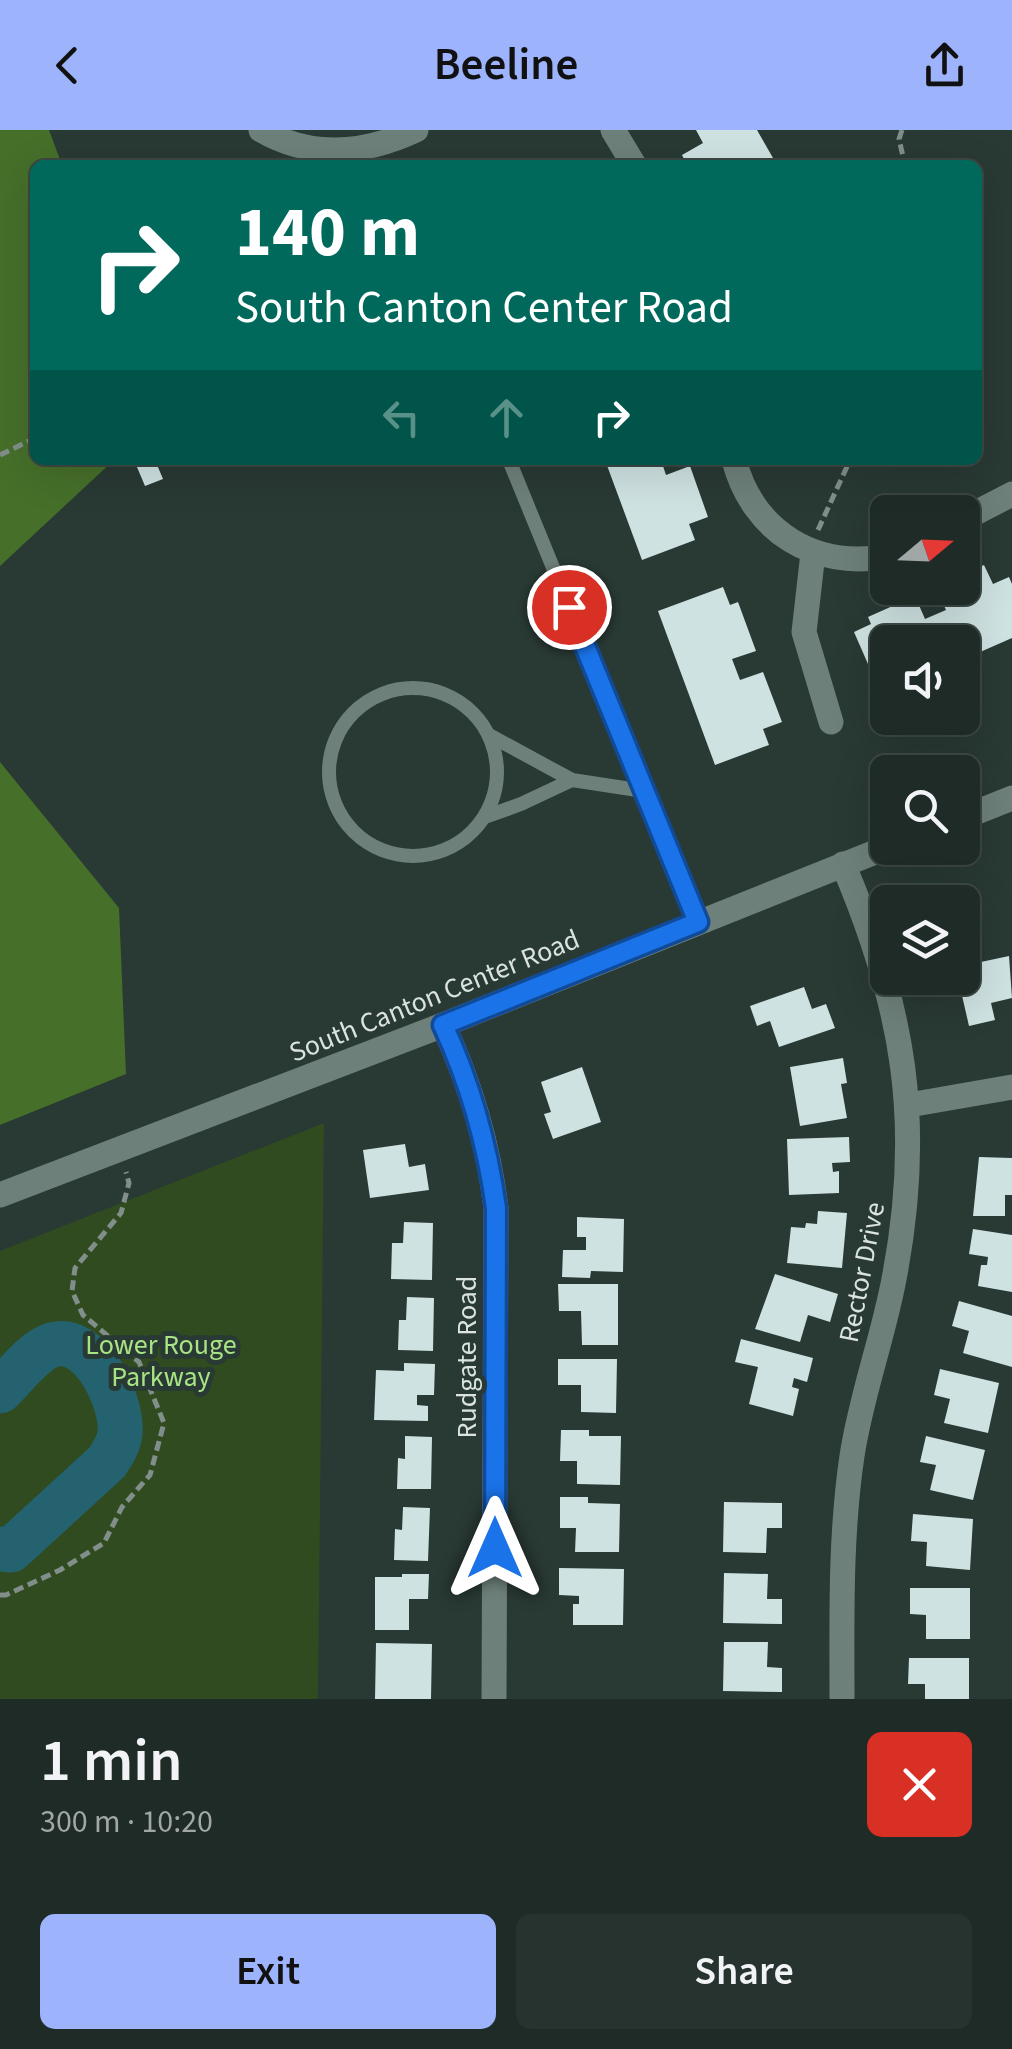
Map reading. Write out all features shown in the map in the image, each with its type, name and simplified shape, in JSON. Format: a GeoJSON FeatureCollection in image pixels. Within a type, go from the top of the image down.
{"type":"FeatureCollection","features":[{"type":"Feature","properties":{"kind":"street"},"geometry":{"type":"LineString","coordinates":[[261,130],[302,147],[329,151],[383,144],[416,130]]}},
{"type":"Feature","properties":{"kind":"street"},"geometry":{"type":"LineString","coordinates":[[613,130],[631,160]]}},
{"type":"Feature","properties":{"kind":"street"},"geometry":{"type":"LineString","coordinates":[[736,465],[745,493],[775,531],[813,553],[850,560],[870,558]]}},
{"type":"Feature","properties":{"kind":"street"},"geometry":{"type":"LineString","coordinates":[[980,511],[1012,494]]}},
{"type":"Feature","properties":{"kind":"street"},"geometry":{"type":"LineString","coordinates":[[813,553],[804,632],[831,722]]}},
{"type":"Feature","properties":{"kind":"street"},"geometry":{"type":"LineString","coordinates":[[980,811],[1012,798]]}},
{"type":"Feature","properties":{"kind":"street","name":"South Canton Center Road"},"geometry":{"type":"LineString","coordinates":[[0,1195],[443,1025],[870,854]]}},
{"type":"Feature","properties":{"kind":"street","name":"Rector Drive"},"geometry":{"type":"LineString","coordinates":[[842,1699],[845,1510],[853,1452],[894,1284],[905,1221],[909,1104],[895,1016],[874,936],[843,864]]}},
{"type":"Feature","properties":{"kind":"street","name":"Rudgate Road"},"geometry":{"type":"LineString","coordinates":[[443,1025],[478,1112],[490,1158],[496,1208],[494,1699]]}},
{"type":"Feature","properties":{"kind":"street"},"geometry":{"type":"LineString","coordinates":[[909,1104],[1012,1087]]}},
{"type":"Feature","properties":{"kind":"lane"},"geometry":{"type":"LineString","coordinates":[[511,465],[698,922]]}},
{"type":"Feature","properties":{"kind":"lane"},"geometry":{"type":"LineString","coordinates":[[422,688],[450,696],[472,712],[489,735],[497,762],[496,791],[485,817],[467,838],[444,851],[417,857],[390,854],[365,842],[346,823],[333,798],[329,772],[334,744],[347,720],[368,701],[394,690],[422,688]]}},
{"type":"Feature","properties":{"kind":"lane"},"geometry":{"type":"LineString","coordinates":[[489,735],[572,780],[644,791]]}},
{"type":"Feature","properties":{"kind":"lane"},"geometry":{"type":"LineString","coordinates":[[485,817],[572,780]]}},
{"type":"Feature","properties":{"kind":"path"},"geometry":{"type":"LineString","coordinates":[[902,130],[899,139],[904,160]]}},
{"type":"Feature","properties":{"kind":"path"},"geometry":{"type":"LineString","coordinates":[[0,454],[30,440]]}},
{"type":"Feature","properties":{"kind":"path"},"geometry":{"type":"LineString","coordinates":[[813,553],[817,533],[848,465]]}},
{"type":"Feature","properties":{"kind":"path"},"geometry":{"type":"LineString","coordinates":[[0,1594],[6,1595],[60,1570],[104,1543],[122,1507],[150,1475],[155,1458],[164,1423],[139,1362],[83,1315],[72,1291],[75,1268],[121,1214],[130,1182],[119,1150]]}},
{"type":"Feature","properties":{"kind":"green space"},"geometry":{"type":"Polygon","coordinates":[[[0,130],[49,130],[60,160],[30,160],[30,465],[109,465],[0,566],[0,130]]]}},
{"type":"Feature","properties":{"kind":"green space"},"geometry":{"type":"Polygon","coordinates":[[[0,762],[119,908],[126,1074],[0,1125],[0,762]]]}},
{"type":"Feature","properties":{"kind":"green space","name":"Lower Rouge Parkway"},"geometry":{"type":"Polygon","coordinates":[[[324,1123],[318,1699],[0,1699],[0,1251],[324,1123]]]}},
{"type":"Feature","properties":{"kind":"building"},"geometry":{"type":"Polygon","coordinates":[[[696,130],[757,130],[774,160],[684,160],[682,155],[703,143],[696,130]]]}},
{"type":"Feature","properties":{"kind":"building"},"geometry":{"type":"Polygon","coordinates":[[[136,465],[157,465],[163,479],[145,486],[136,465]]]}},
{"type":"Feature","properties":{"kind":"building"},"geometry":{"type":"Polygon","coordinates":[[[607,465],[663,465],[666,475],[690,466],[708,517],[689,524],[695,540],[642,560],[607,465]]]}},
{"type":"Feature","properties":{"kind":"building"},"geometry":{"type":"Polygon","coordinates":[[[984,565],[993,584],[1009,577],[1012,638],[980,652],[980,625],[870,625],[870,669],[854,632],[871,624],[868,617],[895,605],[919,605],[925,619],[946,610],[944,605],[980,605],[980,567],[984,565]]]}},
{"type":"Feature","properties":{"kind":"building"},"geometry":{"type":"Polygon","coordinates":[[[723,587],[730,605],[738,602],[756,651],[732,659],[740,680],[763,672],[782,722],[763,729],[769,745],[715,765],[658,611],[723,587]]]}},
{"type":"Feature","properties":{"kind":"building"},"geometry":{"type":"Polygon","coordinates":[[[1009,956],[1012,998],[991,1003],[995,1020],[969,1026],[962,995],[980,995],[980,962],[1009,956]]]}},
{"type":"Feature","properties":{"kind":"building"},"geometry":{"type":"Polygon","coordinates":[[[804,987],[812,1009],[826,1004],[835,1028],[779,1047],[770,1021],[757,1026],[750,1006],[804,987]]]}},
{"type":"Feature","properties":{"kind":"building"},"geometry":{"type":"Polygon","coordinates":[[[843,1058],[847,1083],[841,1084],[847,1118],[800,1126],[790,1067],[843,1058]]]}},
{"type":"Feature","properties":{"kind":"building"},"geometry":{"type":"Polygon","coordinates":[[[582,1067],[601,1122],[553,1139],[544,1114],[551,1112],[541,1082],[582,1067]]]}},
{"type":"Feature","properties":{"kind":"building"},"geometry":{"type":"Polygon","coordinates":[[[849,1137],[850,1162],[832,1163],[833,1172],[839,1171],[839,1193],[789,1195],[787,1139],[849,1137]]]}},
{"type":"Feature","properties":{"kind":"building"},"geometry":{"type":"Polygon","coordinates":[[[405,1144],[409,1167],[425,1164],[429,1190],[370,1198],[363,1150],[405,1144]]]}},
{"type":"Feature","properties":{"kind":"building"},"geometry":{"type":"Polygon","coordinates":[[[979,1157],[1012,1158],[1012,1195],[1005,1195],[1005,1216],[973,1216],[979,1157]]]}},
{"type":"Feature","properties":{"kind":"building"},"geometry":{"type":"Polygon","coordinates":[[[818,1211],[847,1213],[842,1268],[787,1263],[791,1227],[817,1224],[818,1211]]]}},
{"type":"Feature","properties":{"kind":"building"},"geometry":{"type":"Polygon","coordinates":[[[577,1217],[624,1219],[623,1272],[591,1271],[590,1278],[562,1277],[563,1250],[586,1250],[586,1237],[577,1237],[577,1217]]]}},
{"type":"Feature","properties":{"kind":"building"},"geometry":{"type":"Polygon","coordinates":[[[404,1222],[433,1223],[432,1280],[391,1279],[392,1243],[403,1243],[404,1222]]]}},
{"type":"Feature","properties":{"kind":"building"},"geometry":{"type":"Polygon","coordinates":[[[973,1229],[1012,1235],[1012,1292],[978,1286],[981,1265],[987,1265],[988,1257],[969,1254],[973,1229]]]}},
{"type":"Feature","properties":{"kind":"building"},"geometry":{"type":"Polygon","coordinates":[[[775,1274],[838,1294],[830,1322],[808,1315],[800,1342],[755,1329],[775,1274]]]}},
{"type":"Feature","properties":{"kind":"building"},"geometry":{"type":"Polygon","coordinates":[[[558,1284],[618,1284],[618,1345],[582,1345],[581,1311],[559,1311],[558,1284]]]}},
{"type":"Feature","properties":{"kind":"building"},"geometry":{"type":"Polygon","coordinates":[[[407,1297],[434,1298],[433,1351],[398,1350],[399,1320],[406,1320],[407,1297]]]}},
{"type":"Feature","properties":{"kind":"building"},"geometry":{"type":"Polygon","coordinates":[[[959,1301],[1012,1316],[1012,1367],[963,1353],[969,1331],[952,1326],[959,1301]]]}},
{"type":"Feature","properties":{"kind":"building"},"geometry":{"type":"Polygon","coordinates":[[[741,1339],[813,1358],[807,1382],[794,1378],[792,1387],[799,1389],[793,1416],[749,1404],[758,1367],[735,1362],[741,1339]]]}},
{"type":"Feature","properties":{"kind":"building"},"geometry":{"type":"Polygon","coordinates":[[[558,1359],[617,1359],[616,1413],[581,1412],[581,1385],[558,1385],[558,1359]]]}},
{"type":"Feature","properties":{"kind":"building"},"geometry":{"type":"Polygon","coordinates":[[[404,1363],[435,1364],[434,1395],[417,1395],[417,1405],[428,1406],[428,1421],[374,1420],[376,1370],[404,1371],[404,1363]]]}},
{"type":"Feature","properties":{"kind":"building"},"geometry":{"type":"Polygon","coordinates":[[[940,1369],[999,1383],[988,1433],[944,1423],[950,1399],[934,1395],[940,1369]]]}},
{"type":"Feature","properties":{"kind":"building"},"geometry":{"type":"Polygon","coordinates":[[[561,1430],[589,1430],[589,1436],[621,1436],[620,1485],[577,1484],[577,1461],[560,1461],[561,1430]]]}},
{"type":"Feature","properties":{"kind":"building"},"geometry":{"type":"Polygon","coordinates":[[[405,1436],[432,1437],[431,1489],[397,1489],[398,1458],[405,1459],[405,1436]]]}},
{"type":"Feature","properties":{"kind":"building"},"geometry":{"type":"Polygon","coordinates":[[[926,1436],[985,1450],[973,1500],[930,1490],[936,1465],[920,1462],[926,1436]]]}},
{"type":"Feature","properties":{"kind":"building"},"geometry":{"type":"Polygon","coordinates":[[[560,1497],[588,1497],[588,1503],[620,1504],[619,1552],[575,1552],[576,1528],[560,1528],[560,1497]]]}},
{"type":"Feature","properties":{"kind":"building"},"geometry":{"type":"Polygon","coordinates":[[[724,1502],[782,1503],[782,1528],[767,1528],[766,1553],[723,1552],[724,1502]]]}},
{"type":"Feature","properties":{"kind":"building"},"geometry":{"type":"Polygon","coordinates":[[[403,1507],[430,1508],[428,1561],[394,1560],[395,1529],[402,1530],[403,1507]]]}},
{"type":"Feature","properties":{"kind":"building"},"geometry":{"type":"Polygon","coordinates":[[[913,1514],[973,1519],[970,1570],[926,1566],[927,1542],[911,1541],[913,1514]]]}},
{"type":"Feature","properties":{"kind":"building"},"geometry":{"type":"Polygon","coordinates":[[[559,1568],[624,1569],[623,1625],[573,1625],[573,1604],[579,1604],[579,1596],[559,1595],[559,1568]]]}},
{"type":"Feature","properties":{"kind":"building"},"geometry":{"type":"Polygon","coordinates":[[[724,1573],[768,1574],[767,1599],[782,1599],[782,1624],[723,1623],[724,1573]]]}},
{"type":"Feature","properties":{"kind":"building"},"geometry":{"type":"Polygon","coordinates":[[[429,1574],[428,1599],[409,1599],[409,1630],[375,1630],[375,1577],[429,1574]]]}},
{"type":"Feature","properties":{"kind":"building"},"geometry":{"type":"Polygon","coordinates":[[[910,1588],[970,1588],[970,1639],[926,1639],[926,1615],[910,1614],[910,1588]]]}},
{"type":"Feature","properties":{"kind":"building"},"geometry":{"type":"Polygon","coordinates":[[[724,1642],[768,1642],[767,1667],[782,1668],[782,1692],[723,1691],[724,1642]]]}},
{"type":"Feature","properties":{"kind":"building"},"geometry":{"type":"Polygon","coordinates":[[[376,1643],[432,1644],[431,1699],[375,1699],[376,1643]]]}},
{"type":"Feature","properties":{"kind":"building"},"geometry":{"type":"Polygon","coordinates":[[[909,1658],[969,1658],[969,1699],[925,1699],[925,1684],[908,1684],[909,1658]]]}},
{"type":"Feature","properties":{"kind":"waterway"},"geometry":{"type":"LineString","coordinates":[[0,1391],[38,1353],[52,1345],[66,1344],[80,1349],[102,1373],[120,1420],[117,1445],[107,1462],[11,1550],[0,1549]]}},
{"type":"Feature","properties":{"kind":"route"},"geometry":{"type":"LineString","coordinates":[[495,1548],[496,1208],[490,1158],[478,1112],[443,1025],[698,922],[569,607]]}}]}
